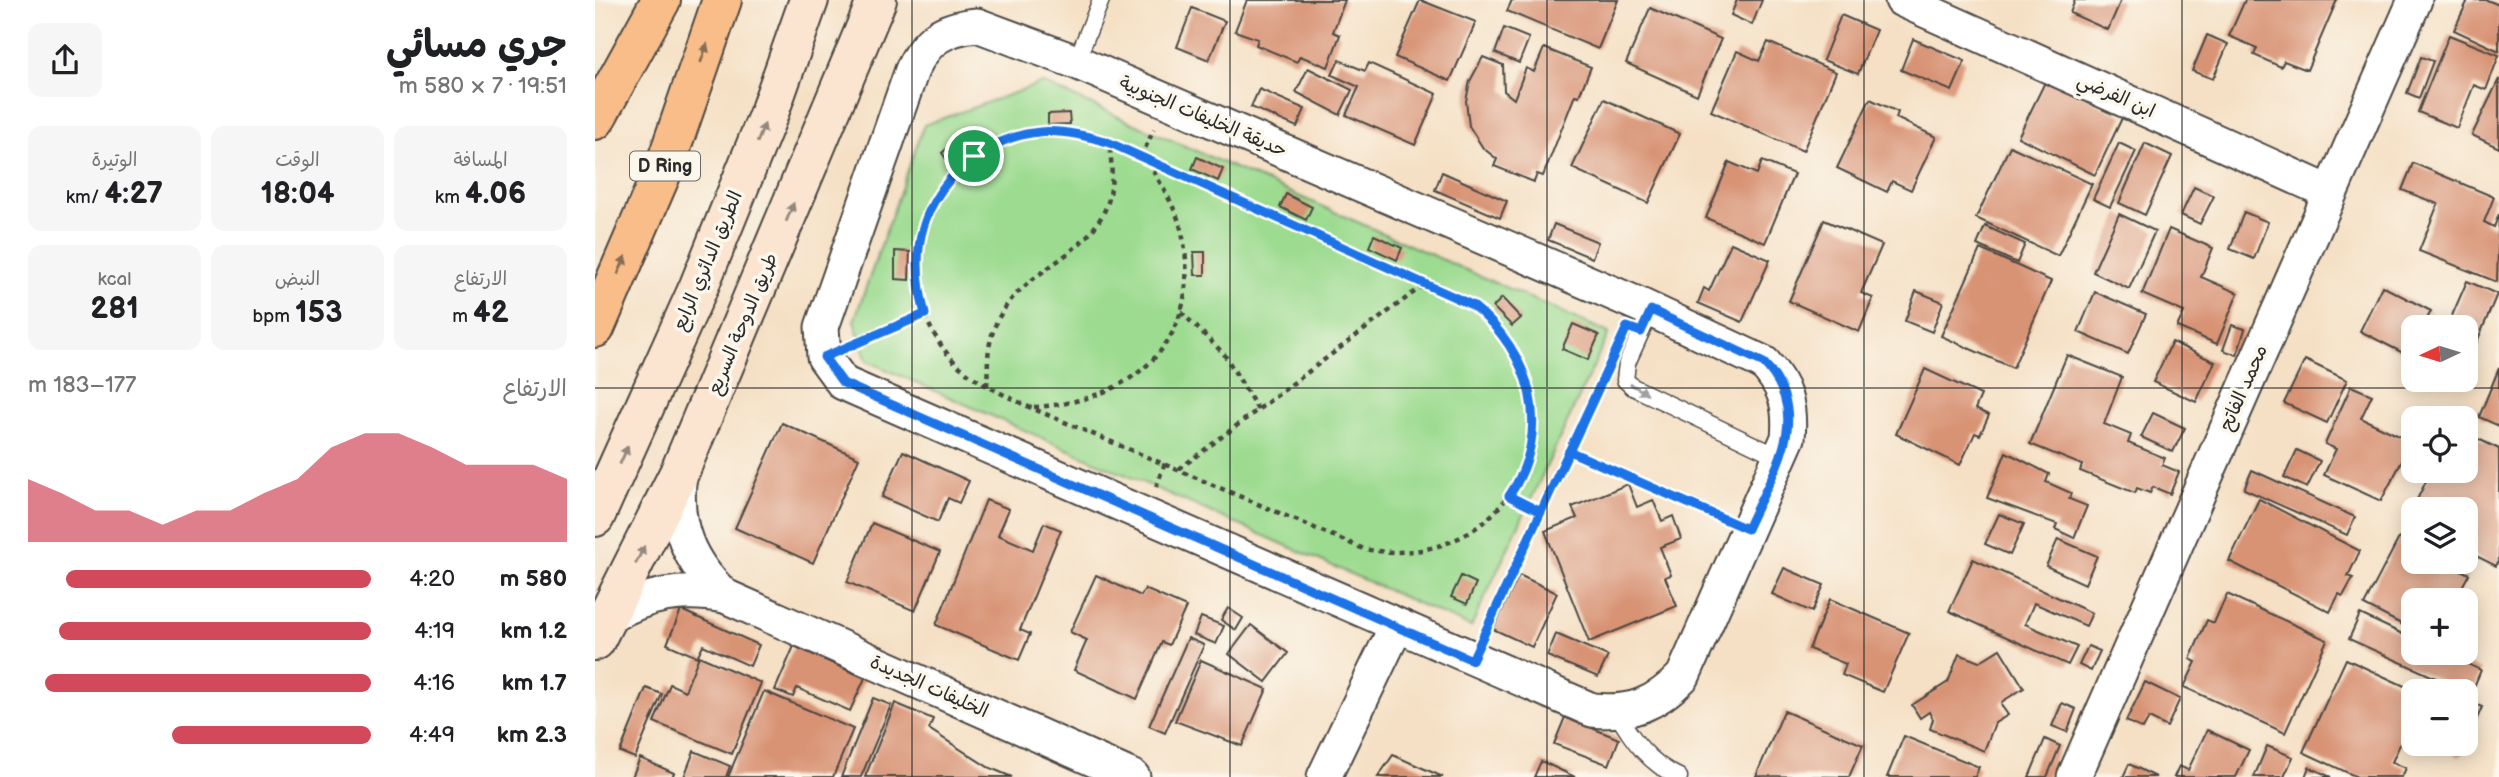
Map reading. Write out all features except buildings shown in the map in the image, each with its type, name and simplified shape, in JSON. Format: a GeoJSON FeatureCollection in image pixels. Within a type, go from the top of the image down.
{"type":"FeatureCollection","features":[{"type":"Feature","properties":{"kind":"main road"},"geometry":{"type":"LineString","coordinates":[[595,120],[661,0]]}},
{"type":"Feature","properties":{"kind":"main road","name":"D Ring"},"geometry":{"type":"LineString","coordinates":[[595,328],[666,163],[722,0]]}},
{"type":"Feature","properties":{"kind":"street","name":"الطريق الدائري الرابع"},"geometry":{"type":"LineString","coordinates":[[595,517],[699,286],[769,113],[809,0]]}},
{"type":"Feature","properties":{"kind":"street","name":"طريق الدوحة السريع"},"geometry":{"type":"LineString","coordinates":[[603,629],[680,471],[877,0]]}},
{"type":"Feature","properties":{"kind":"street","name":"ابن الفرضي"},"geometry":{"type":"LineString","coordinates":[[1902,0],[2329,192]]}},
{"type":"Feature","properties":{"kind":"street","name":"محمد الفاتح"},"geometry":{"type":"LineString","coordinates":[[2074,777],[2415,0]]}},
{"type":"Feature","properties":{"kind":"street","name":"حديقة الخليفات الجنوبية"},"geometry":{"type":"LineString","coordinates":[[977,25],[1076,62],[1651,310],[1764,363],[1778,378],[1787,397],[1790,417],[1788,438],[1683,676],[1665,695],[1642,708],[1617,713],[1592,710],[1472,660],[856,391],[831,372],[824,357],[822,327],[921,50],[936,35],[955,27],[977,25]]}},
{"type":"Feature","properties":{"kind":"street","name":"الخليفات الجديدة"},"geometry":{"type":"LineString","coordinates":[[680,471],[678,518],[684,541],[694,562],[725,596]]}},
{"type":"Feature","properties":{"kind":"street","name":"الخليفات الجديدة"},"geometry":{"type":"LineString","coordinates":[[603,629],[654,596],[702,592],[725,596],[1070,764],[1133,777]]}},
{"type":"Feature","properties":{"kind":"street"},"geometry":{"type":"LineString","coordinates":[[1324,777],[1396,627]]}},
{"type":"Feature","properties":{"kind":"lane"},"geometry":{"type":"LineString","coordinates":[[1076,62],[1101,0]]}},
{"type":"Feature","properties":{"kind":"lane"},"geometry":{"type":"LineString","coordinates":[[1651,310],[1627,363],[1625,380],[1633,387],[1779,457]]}},
{"type":"Feature","properties":{"kind":"lane"},"geometry":{"type":"LineString","coordinates":[[1617,713],[1639,747],[1653,761],[1679,777]]}},
{"type":"Feature","properties":{"kind":"path"},"geometry":{"type":"LineString","coordinates":[[1035,131],[1079,133],[1110,143],[1148,161],[1472,305],[1492,321],[1521,362],[1533,411],[1532,437],[1526,462],[1509,496],[1483,524],[1463,538],[1439,548],[1389,554],[1341,541],[1029,407],[987,386],[961,368],[946,352],[925,314],[916,270],[918,248],[931,206],[957,170],[993,144],[1035,131]]}},
{"type":"Feature","properties":{"kind":"path"},"geometry":{"type":"LineString","coordinates":[[987,386],[990,343],[1004,310],[1031,278],[1076,248],[1101,216],[1108,200],[1111,181],[1110,143]]}},
{"type":"Feature","properties":{"kind":"path"},"geometry":{"type":"LineString","coordinates":[[1029,407],[1082,401],[1129,381],[1149,364],[1166,344],[1181,312],[1187,275],[1182,231],[1148,161]]}},
{"type":"Feature","properties":{"kind":"path"},"geometry":{"type":"LineString","coordinates":[[1179,470],[1425,284]]}},
{"type":"Feature","properties":{"kind":"path"},"geometry":{"type":"LineString","coordinates":[[1181,312],[1224,354],[1258,410]]}},
{"type":"Feature","properties":{"kind":"path"},"geometry":{"type":"LineString","coordinates":[[824,357],[925,314]]}},
{"type":"Feature","properties":{"kind":"path"},"geometry":{"type":"LineString","coordinates":[[1472,660],[1604,377]]}},
{"type":"Feature","properties":{"kind":"path"},"geometry":{"type":"LineString","coordinates":[[1569,451],[1747,529]]}},
{"type":"Feature","properties":{"kind":"path"},"geometry":{"type":"LineString","coordinates":[[1509,496],[1541,512]]}},
{"type":"Feature","properties":{"kind":"green space"},"geometry":{"type":"Polygon","coordinates":[[[1042,83],[1609,333],[1471,627],[867,361],[854,321],[924,125],[1042,83]]]}},
{"type":"Feature","properties":{"kind":"route"},"geometry":{"type":"LineString","coordinates":[[974,156],[942,187],[922,227],[916,270],[925,314],[824,357],[831,372],[856,391],[1472,660],[1541,512],[1569,451],[1627,327],[1641,332],[1651,310],[1764,363],[1778,378],[1787,397],[1790,417],[1788,438],[1747,529],[1569,451],[1541,512],[1509,496],[1526,462],[1532,437],[1533,411],[1529,386],[1521,362],[1509,340],[1492,321],[1472,305],[1110,143],[1079,133],[1035,131],[993,144],[974,156]]}}]}
